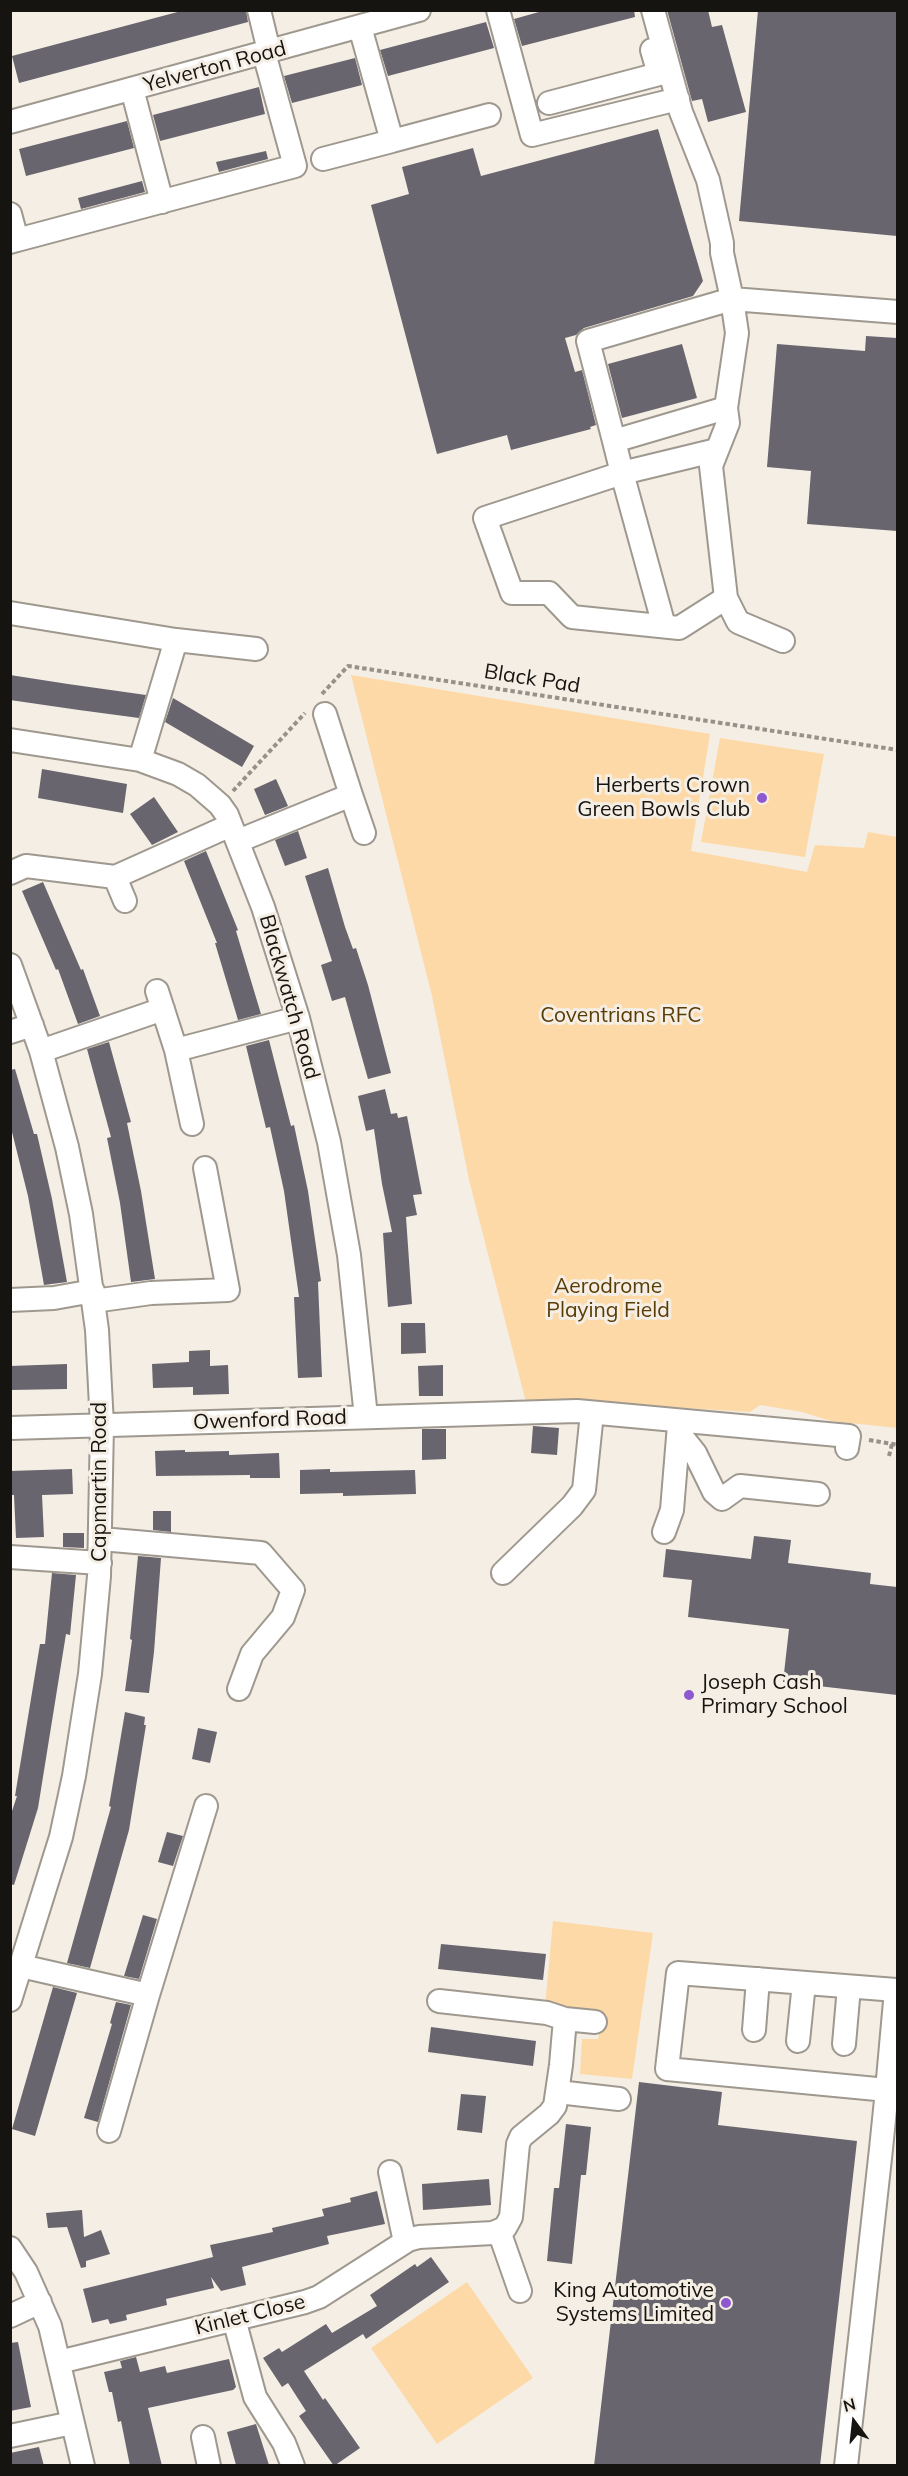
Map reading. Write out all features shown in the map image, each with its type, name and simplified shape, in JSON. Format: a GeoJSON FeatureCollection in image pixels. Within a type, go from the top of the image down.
{"type":"FeatureCollection","features":[{"type":"Feature","properties":{"kind":"street"},"geometry":{"type":"LineString","coordinates":[[10,214],[14,241],[295,166],[259,10]]}},
{"type":"Feature","properties":{"kind":"street","name":"Yelverton Road"},"geometry":{"type":"LineString","coordinates":[[10,123],[419,10]]}},
{"type":"Feature","properties":{"kind":"street"},"geometry":{"type":"LineString","coordinates":[[498,10],[532,135],[678,99]]}},
{"type":"Feature","properties":{"kind":"street"},"geometry":{"type":"LineString","coordinates":[[549,103],[659,74],[641,10]]}},
{"type":"Feature","properties":{"kind":"street"},"geometry":{"type":"LineString","coordinates":[[653,10],[681,112],[708,180],[737,333],[726,408],[728,423],[711,466],[726,598],[738,622],[783,641]]}},
{"type":"Feature","properties":{"kind":"street"},"geometry":{"type":"LineString","coordinates":[[360,27],[392,141]]}},
{"type":"Feature","properties":{"kind":"street"},"geometry":{"type":"LineString","coordinates":[[132,89],[162,202]]}},
{"type":"Feature","properties":{"kind":"street"},"geometry":{"type":"LineString","coordinates":[[323,159],[489,115]]}},
{"type":"Feature","properties":{"kind":"street"},"geometry":{"type":"LineString","coordinates":[[664,626],[588,341],[732,299],[897,312]]}},
{"type":"Feature","properties":{"kind":"street"},"geometry":{"type":"LineString","coordinates":[[614,441],[726,408]]}},
{"type":"Feature","properties":{"kind":"street"},"geometry":{"type":"LineString","coordinates":[[717,450],[622,473],[485,518],[512,593],[549,593],[572,617],[679,628],[726,598]]}},
{"type":"Feature","properties":{"kind":"street"},"geometry":{"type":"LineString","coordinates":[[10,613],[176,640],[256,649]]}},
{"type":"Feature","properties":{"kind":"street"},"geometry":{"type":"LineString","coordinates":[[140,760],[176,640]]}},
{"type":"Feature","properties":{"kind":"street"},"geometry":{"type":"LineString","coordinates":[[318,707],[364,833]]}},
{"type":"Feature","properties":{"kind":"street","name":"Blackwatch Road"},"geometry":{"type":"LineString","coordinates":[[10,741],[140,760],[187,779],[220,805],[235,833],[263,907],[298,1018],[329,1142],[350,1255],[366,1418]]}},
{"type":"Feature","properties":{"kind":"street"},"geometry":{"type":"LineString","coordinates":[[10,873],[26,866],[115,877],[235,833],[351,795]]}},
{"type":"Feature","properties":{"kind":"street"},"geometry":{"type":"LineString","coordinates":[[115,877],[125,902]]}},
{"type":"Feature","properties":{"kind":"street","name":"Capmartin Road"},"geometry":{"type":"LineString","coordinates":[[10,965],[41,1051],[67,1147],[81,1214],[93,1296],[102,1425],[100,1563],[90,1674],[74,1776],[61,1837],[18,1961],[10,2000]]}},
{"type":"Feature","properties":{"kind":"street"},"geometry":{"type":"LineString","coordinates":[[41,1051],[160,1000],[176,1050],[192,1124]]}},
{"type":"Feature","properties":{"kind":"street"},"geometry":{"type":"LineString","coordinates":[[176,1050],[298,1018]]}},
{"type":"Feature","properties":{"kind":"street"},"geometry":{"type":"LineString","coordinates":[[10,1032],[32,1026]]}},
{"type":"Feature","properties":{"kind":"street"},"geometry":{"type":"LineString","coordinates":[[10,1300],[228,1290],[205,1168]]}},
{"type":"Feature","properties":{"kind":"street","name":"Owenford Road"},"geometry":{"type":"LineString","coordinates":[[10,1428],[529,1411],[592,1413],[679,1427],[848,1442]]}},
{"type":"Feature","properties":{"kind":"street"},"geometry":{"type":"LineString","coordinates":[[504,1573],[572,1506],[584,1490],[592,1413]]}},
{"type":"Feature","properties":{"kind":"street"},"geometry":{"type":"LineString","coordinates":[[679,1427],[714,1492],[722,1499],[740,1486],[818,1494]]}},
{"type":"Feature","properties":{"kind":"street"},"geometry":{"type":"LineString","coordinates":[[664,1532],[672,1510],[679,1427]]}},
{"type":"Feature","properties":{"kind":"street"},"geometry":{"type":"LineString","coordinates":[[101,1539],[261,1553],[293,1590],[283,1617],[252,1654],[239,1689]]}},
{"type":"Feature","properties":{"kind":"street"},"geometry":{"type":"LineString","coordinates":[[10,1557],[100,1563]]}},
{"type":"Feature","properties":{"kind":"street"},"geometry":{"type":"LineString","coordinates":[[109,2132],[206,1806]]}},
{"type":"Feature","properties":{"kind":"street"},"geometry":{"type":"LineString","coordinates":[[18,1961],[148,1995]]}},
{"type":"Feature","properties":{"kind":"street"},"geometry":{"type":"LineString","coordinates":[[846,2466],[887,2090],[896,1990],[678,1973],[668,2069],[887,2090]]}},
{"type":"Feature","properties":{"kind":"street"},"geometry":{"type":"LineString","coordinates":[[754,2030],[758,1979]]}},
{"type":"Feature","properties":{"kind":"street"},"geometry":{"type":"LineString","coordinates":[[798,2042],[804,1983]]}},
{"type":"Feature","properties":{"kind":"street"},"geometry":{"type":"LineString","coordinates":[[844,2044],[849,1987]]}},
{"type":"Feature","properties":{"kind":"street"},"geometry":{"type":"LineString","coordinates":[[439,2001],[595,2022]]}},
{"type":"Feature","properties":{"kind":"street"},"geometry":{"type":"LineString","coordinates":[[520,2291],[499,2231],[508,2224],[511,2217],[518,2144],[521,2137],[549,2114],[555,2106],[558,2092],[556,2016]]}},
{"type":"Feature","properties":{"kind":"street"},"geometry":{"type":"LineString","coordinates":[[558,2092],[619,2099]]}},
{"type":"Feature","properties":{"kind":"street"},"geometry":{"type":"LineString","coordinates":[[390,2172],[405,2242]]}},
{"type":"Feature","properties":{"kind":"street","name":"Kinlet Close"},"geometry":{"type":"LineString","coordinates":[[59,2362],[319,2297],[405,2242],[419,2237],[499,2231]]}},
{"type":"Feature","properties":{"kind":"street"},"geometry":{"type":"LineString","coordinates":[[10,2248],[26,2272],[50,2326],[83,2466]]}},
{"type":"Feature","properties":{"kind":"street"},"geometry":{"type":"LineString","coordinates":[[10,2316],[40,2302]]}},
{"type":"Feature","properties":{"kind":"street"},"geometry":{"type":"LineString","coordinates":[[234,2319],[255,2397],[284,2443],[293,2466]]}},
{"type":"Feature","properties":{"kind":"street"},"geometry":{"type":"LineString","coordinates":[[10,2436],[72,2423]]}},
{"type":"Feature","properties":{"kind":"street"},"geometry":{"type":"LineString","coordinates":[[203,2438],[209,2466]]}},
{"type":"Feature","properties":{"kind":"path","name":"Black Pad"},"geometry":{"type":"LineString","coordinates":[[220,805],[318,707],[348,666],[897,750]]}},
{"type":"Feature","properties":{"kind":"path"},"geometry":{"type":"LineString","coordinates":[[848,1442],[897,1445]]}},
{"type":"Feature","properties":{"kind":"path"},"geometry":{"type":"LineString","coordinates":[[889,1456],[892,1444]]}},
{"type":"Feature","properties":{"kind":"green space","name":"Coventrians RFC"},"geometry":{"type":"Polygon","coordinates":[[[351,675],[710,734],[691,851],[807,872],[815,845],[864,848],[868,832],[897,837],[897,1428],[831,1421],[802,1412],[760,1405],[750,1412],[556,1400],[527,1406],[469,1180],[432,996],[351,675]]]}},
{"type":"Feature","properties":{"kind":"green space","name":"Herberts Crown Green Bowls Club"},"geometry":{"type":"Polygon","coordinates":[[[720,738],[824,754],[805,857],[701,842],[720,738]]]}},
{"type":"Feature","properties":{"kind":"green space"},"geometry":{"type":"Polygon","coordinates":[[[553,1921],[653,1933],[632,2079],[580,2074],[582,2039],[598,2039],[602,2014],[545,2007],[553,1921]]]}},
{"type":"Feature","properties":{"kind":"green space"},"geometry":{"type":"Polygon","coordinates":[[[467,2282],[533,2378],[437,2444],[371,2348],[467,2282]]]}},
{"type":"Feature","properties":{"kind":"building"},"geometry":{"type":"Polygon","coordinates":[[[185,10],[246,10],[248,22],[19,83],[12,56],[185,10]]]}},
{"type":"Feature","properties":{"kind":"building"},"geometry":{"type":"Polygon","coordinates":[[[546,10],[634,10],[635,17],[522,46],[514,19],[546,10]]]}},
{"type":"Feature","properties":{"kind":"building"},"geometry":{"type":"Polygon","coordinates":[[[667,10],[708,10],[712,27],[722,25],[746,112],[708,122],[702,99],[692,101],[667,10]]]}},
{"type":"Feature","properties":{"kind":"building"},"geometry":{"type":"Polygon","coordinates":[[[758,10],[897,10],[897,236],[739,221],[758,10]]]}},
{"type":"Feature","properties":{"kind":"building"},"geometry":{"type":"Polygon","coordinates":[[[486,22],[494,48],[388,76],[380,50],[486,22]]]}},
{"type":"Feature","properties":{"kind":"building"},"geometry":{"type":"Polygon","coordinates":[[[355,58],[362,85],[292,103],[284,76],[355,58]]]}},
{"type":"Feature","properties":{"kind":"building"},"geometry":{"type":"Polygon","coordinates":[[[259,87],[265,114],[160,141],[153,115],[259,87]]]}},
{"type":"Feature","properties":{"kind":"building"},"geometry":{"type":"Polygon","coordinates":[[[127,121],[134,148],[26,176],[19,149],[127,121]]]}},
{"type":"Feature","properties":{"kind":"building"},"geometry":{"type":"Polygon","coordinates":[[[658,129],[703,281],[693,296],[584,328],[576,335],[565,338],[575,372],[582,370],[596,425],[590,427],[591,429],[511,450],[507,435],[437,454],[371,205],[409,194],[402,167],[473,148],[481,176],[658,129]]]}},
{"type":"Feature","properties":{"kind":"building"},"geometry":{"type":"Polygon","coordinates":[[[266,151],[268,159],[219,172],[216,162],[266,151]]]}},
{"type":"Feature","properties":{"kind":"building"},"geometry":{"type":"Polygon","coordinates":[[[142,181],[145,192],[81,209],[78,198],[142,181]]]}},
{"type":"Feature","properties":{"kind":"building"},"geometry":{"type":"Polygon","coordinates":[[[866,336],[897,338],[897,531],[807,524],[811,471],[767,467],[777,344],[865,351],[866,336]]]}},
{"type":"Feature","properties":{"kind":"building"},"geometry":{"type":"Polygon","coordinates":[[[682,344],[697,398],[622,418],[608,364],[682,344]]]}},
{"type":"Feature","properties":{"kind":"building"},"geometry":{"type":"Polygon","coordinates":[[[10,675],[146,695],[139,718],[10,700],[10,675]]]}},
{"type":"Feature","properties":{"kind":"building"},"geometry":{"type":"Polygon","coordinates":[[[173,698],[254,746],[242,767],[165,722],[173,698]]]}},
{"type":"Feature","properties":{"kind":"building"},"geometry":{"type":"Polygon","coordinates":[[[42,769],[127,784],[123,813],[38,798],[42,769]]]}},
{"type":"Feature","properties":{"kind":"building"},"geometry":{"type":"Polygon","coordinates":[[[276,779],[288,806],[265,815],[254,789],[276,779]]]}},
{"type":"Feature","properties":{"kind":"building"},"geometry":{"type":"Polygon","coordinates":[[[154,797],[178,832],[152,845],[130,814],[154,797]]]}},
{"type":"Feature","properties":{"kind":"building"},"geometry":{"type":"Polygon","coordinates":[[[298,831],[307,858],[285,866],[275,840],[298,831]]]}},
{"type":"Feature","properties":{"kind":"building"},"geometry":{"type":"Polygon","coordinates":[[[206,851],[238,930],[236,931],[261,1014],[238,1020],[215,943],[217,943],[184,861],[206,851]]]}},
{"type":"Feature","properties":{"kind":"building"},"geometry":{"type":"Polygon","coordinates":[[[328,868],[345,927],[353,949],[356,948],[368,985],[391,1073],[368,1079],[345,997],[332,1001],[321,965],[332,961],[305,876],[328,868]]]}},
{"type":"Feature","properties":{"kind":"building"},"geometry":{"type":"Polygon","coordinates":[[[43,882],[81,970],[83,969],[100,1016],[78,1024],[58,969],[56,970],[22,891],[43,882]]]}},
{"type":"Feature","properties":{"kind":"building"},"geometry":{"type":"Polygon","coordinates":[[[269,1040],[291,1126],[294,1125],[308,1191],[321,1281],[318,1282],[322,1377],[298,1378],[294,1297],[299,1297],[284,1191],[270,1127],[266,1128],[246,1046],[269,1040]]]}},
{"type":"Feature","properties":{"kind":"building"},"geometry":{"type":"Polygon","coordinates":[[[109,1042],[131,1122],[127,1123],[155,1279],[131,1282],[120,1203],[107,1138],[111,1137],[87,1049],[109,1042]]]}},
{"type":"Feature","properties":{"kind":"building"},"geometry":{"type":"Polygon","coordinates":[[[15,1069],[34,1134],[37,1134],[67,1282],[44,1285],[28,1196],[10,1124],[10,1070],[15,1069]]]}},
{"type":"Feature","properties":{"kind":"building"},"geometry":{"type":"Polygon","coordinates":[[[385,1089],[391,1114],[397,1113],[398,1118],[407,1116],[422,1194],[413,1195],[417,1215],[406,1217],[412,1304],[388,1307],[383,1233],[392,1232],[374,1129],[366,1131],[358,1096],[385,1089]]]}},
{"type":"Feature","properties":{"kind":"building"},"geometry":{"type":"Polygon","coordinates":[[[401,1323],[425,1323],[426,1353],[401,1354],[401,1323]]]}},
{"type":"Feature","properties":{"kind":"building"},"geometry":{"type":"Polygon","coordinates":[[[210,1350],[210,1366],[228,1365],[229,1394],[193,1395],[193,1387],[153,1388],[152,1364],[189,1362],[189,1351],[210,1350]]]}},
{"type":"Feature","properties":{"kind":"building"},"geometry":{"type":"Polygon","coordinates":[[[67,1364],[67,1389],[10,1390],[10,1366],[67,1364]]]}},
{"type":"Feature","properties":{"kind":"building"},"geometry":{"type":"Polygon","coordinates":[[[443,1365],[443,1396],[419,1396],[418,1366],[443,1365]]]}},
{"type":"Feature","properties":{"kind":"building"},"geometry":{"type":"Polygon","coordinates":[[[533,1426],[559,1428],[557,1455],[531,1453],[533,1426]]]}},
{"type":"Feature","properties":{"kind":"building"},"geometry":{"type":"Polygon","coordinates":[[[422,1429],[446,1429],[446,1459],[422,1460],[422,1429]]]}},
{"type":"Feature","properties":{"kind":"building"},"geometry":{"type":"Polygon","coordinates":[[[185,1450],[185,1452],[229,1451],[229,1455],[279,1453],[280,1478],[250,1478],[250,1475],[156,1476],[155,1451],[185,1450]]]}},
{"type":"Feature","properties":{"kind":"building"},"geometry":{"type":"Polygon","coordinates":[[[72,1469],[73,1494],[42,1495],[44,1537],[16,1538],[14,1495],[10,1495],[10,1471],[72,1469]]]}},
{"type":"Feature","properties":{"kind":"building"},"geometry":{"type":"Polygon","coordinates":[[[330,1469],[330,1472],[415,1470],[416,1494],[343,1496],[343,1493],[300,1494],[300,1470],[330,1469]]]}},
{"type":"Feature","properties":{"kind":"building"},"geometry":{"type":"Polygon","coordinates":[[[153,1511],[171,1511],[171,1532],[153,1530],[153,1511]]]}},
{"type":"Feature","properties":{"kind":"building"},"geometry":{"type":"Polygon","coordinates":[[[63,1533],[84,1533],[84,1548],[63,1547],[63,1533]]]}},
{"type":"Feature","properties":{"kind":"building"},"geometry":{"type":"Polygon","coordinates":[[[754,1536],[791,1540],[788,1563],[871,1573],[870,1584],[897,1587],[897,1695],[783,1682],[789,1629],[688,1617],[692,1580],[663,1577],[666,1549],[751,1559],[754,1536]]]}},
{"type":"Feature","properties":{"kind":"building"},"geometry":{"type":"Polygon","coordinates":[[[138,1556],[161,1558],[149,1693],[125,1691],[132,1640],[130,1639],[138,1556]]]}},
{"type":"Feature","properties":{"kind":"building"},"geometry":{"type":"Polygon","coordinates":[[[52,1573],[76,1575],[70,1635],[66,1634],[38,1808],[14,1885],[10,1884],[10,1817],[17,1796],[15,1796],[40,1644],[45,1644],[52,1573]]]}},
{"type":"Feature","properties":{"kind":"building"},"geometry":{"type":"Polygon","coordinates":[[[125,1712],[145,1717],[144,1725],[146,1725],[129,1830],[90,1968],[67,1963],[111,1807],[109,1806],[125,1712]]]}},
{"type":"Feature","properties":{"kind":"building"},"geometry":{"type":"Polygon","coordinates":[[[198,1728],[217,1732],[210,1763],[192,1759],[198,1728]]]}},
{"type":"Feature","properties":{"kind":"building"},"geometry":{"type":"Polygon","coordinates":[[[167,1832],[183,1836],[173,1866],[158,1862],[167,1832]]]}},
{"type":"Feature","properties":{"kind":"building"},"geometry":{"type":"Polygon","coordinates":[[[143,1915],[157,1919],[139,1979],[124,1976],[143,1915]]]}},
{"type":"Feature","properties":{"kind":"building"},"geometry":{"type":"Polygon","coordinates":[[[441,1944],[546,1954],[543,1980],[438,1969],[441,1944]]]}},
{"type":"Feature","properties":{"kind":"building"},"geometry":{"type":"Polygon","coordinates":[[[53,1987],[77,1993],[35,2136],[12,2129],[53,1987]]]}},
{"type":"Feature","properties":{"kind":"building"},"geometry":{"type":"Polygon","coordinates":[[[116,2002],[131,2005],[98,2122],[84,2118],[112,2024],[110,2023],[116,2002]]]}},
{"type":"Feature","properties":{"kind":"building"},"geometry":{"type":"Polygon","coordinates":[[[431,2027],[536,2041],[533,2066],[428,2052],[431,2027]]]}},
{"type":"Feature","properties":{"kind":"building","name":"King Automotive Systems Limited"},"geometry":{"type":"Polygon","coordinates":[[[639,2082],[722,2092],[718,2125],[857,2141],[820,2466],[594,2466],[639,2082]]]}},
{"type":"Feature","properties":{"kind":"building"},"geometry":{"type":"Polygon","coordinates":[[[461,2094],[486,2096],[482,2133],[457,2130],[461,2094]]]}},
{"type":"Feature","properties":{"kind":"building"},"geometry":{"type":"Polygon","coordinates":[[[566,2124],[591,2127],[586,2175],[581,2175],[572,2264],[547,2261],[554,2188],[559,2188],[566,2124]]]}},
{"type":"Feature","properties":{"kind":"building"},"geometry":{"type":"Polygon","coordinates":[[[489,2179],[491,2205],[423,2210],[422,2184],[489,2179]]]}},
{"type":"Feature","properties":{"kind":"building"},"geometry":{"type":"Polygon","coordinates":[[[377,2191],[385,2224],[327,2236],[329,2244],[242,2267],[246,2285],[221,2291],[211,2277],[214,2288],[166,2299],[167,2305],[126,2315],[127,2320],[110,2324],[108,2319],[92,2323],[83,2289],[213,2257],[210,2245],[273,2232],[272,2228],[324,2216],[322,2209],[351,2202],[350,2198],[377,2191]]]}},
{"type":"Feature","properties":{"kind":"building"},"geometry":{"type":"Polygon","coordinates":[[[82,2210],[84,2237],[101,2230],[110,2254],[86,2261],[86,2267],[81,2268],[67,2227],[48,2228],[46,2213],[82,2210]]]}},
{"type":"Feature","properties":{"kind":"building"},"geometry":{"type":"Polygon","coordinates":[[[431,2257],[449,2282],[366,2339],[363,2334],[304,2371],[360,2448],[334,2466],[299,2416],[306,2411],[288,2383],[282,2387],[263,2358],[279,2348],[282,2352],[326,2324],[332,2333],[377,2306],[370,2295],[415,2264],[417,2267],[431,2257]]]}},
{"type":"Feature","properties":{"kind":"building"},"geometry":{"type":"Polygon","coordinates":[[[18,2342],[31,2407],[10,2411],[10,2343],[18,2342]]]}},
{"type":"Feature","properties":{"kind":"building"},"geometry":{"type":"Polygon","coordinates":[[[136,2357],[140,2372],[165,2366],[167,2373],[229,2359],[236,2387],[233,2390],[148,2408],[162,2466],[130,2466],[121,2421],[118,2422],[112,2392],[109,2392],[104,2372],[122,2368],[120,2361],[136,2357]]]}},
{"type":"Feature","properties":{"kind":"building"},"geometry":{"type":"Polygon","coordinates":[[[256,2424],[269,2465],[236,2465],[227,2432],[256,2424]]]}},
{"type":"Feature","properties":{"kind":"building"},"geometry":{"type":"Polygon","coordinates":[[[39,2447],[44,2466],[10,2466],[10,2453],[39,2447]]]}},
{"type":"Feature","properties":{"kind":"place","name":"Herberts Crown Green Bowls Club"},"geometry":{"type":"Point","coordinates":[762,798]}},
{"type":"Feature","properties":{"kind":"place","name":"Joseph Cash Primary School"},"geometry":{"type":"Point","coordinates":[689,1695]}},
{"type":"Feature","properties":{"kind":"place","name":"King Automotive Systems Limited"},"geometry":{"type":"Point","coordinates":[726,2303]}},
{"type":"Feature","properties":{"kind":"park label","name":"Aerodrome Playing Field"},"geometry":{"type":"Point","coordinates":[608,1299]}}]}
